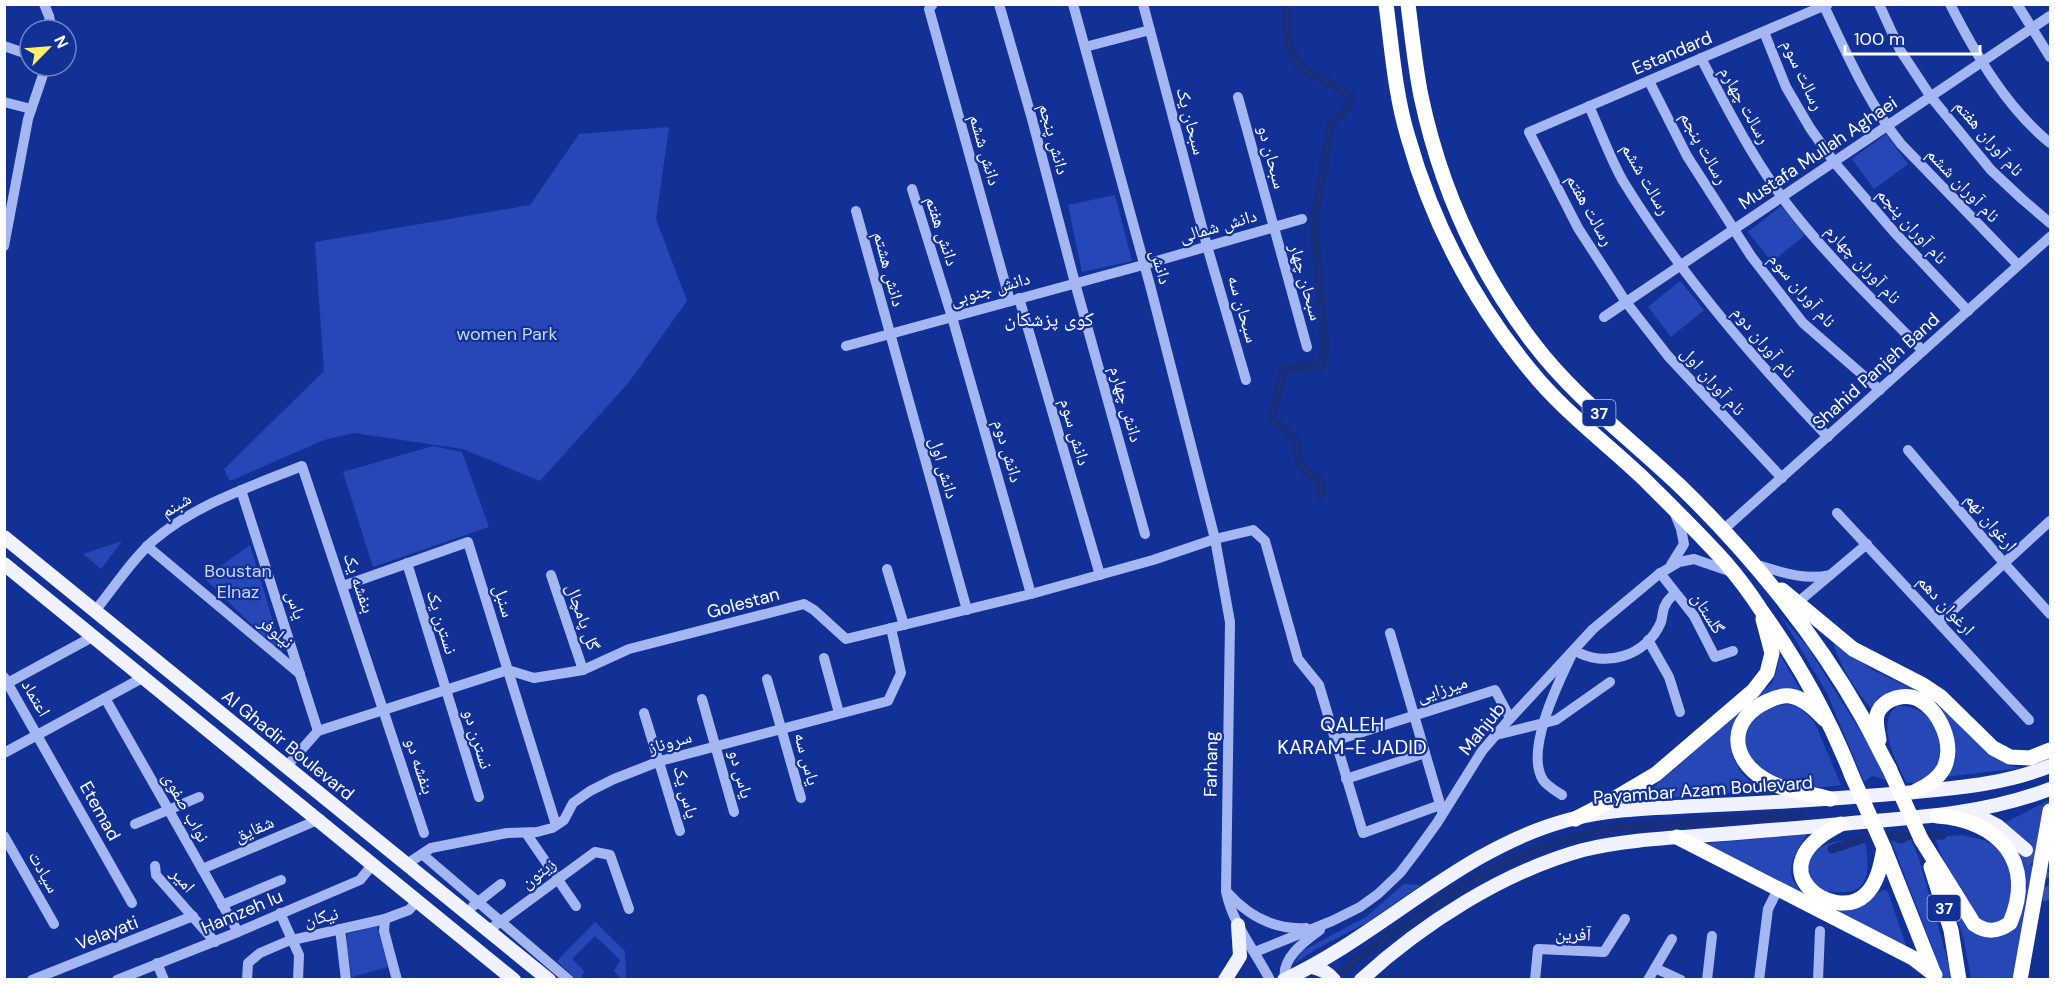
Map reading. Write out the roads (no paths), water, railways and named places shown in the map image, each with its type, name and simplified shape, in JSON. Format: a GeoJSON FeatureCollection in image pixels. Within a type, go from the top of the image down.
{"type":"FeatureCollection","features":[{"type":"Feature","properties":{"kind":"highway","name":"37"},"geometry":{"type":"LineString","coordinates":[[1386,4],[1398,95],[1407,136],[1431,206],[1458,262],[1492,317],[1542,385],[1672,507],[1735,573],[1776,630],[1810,683],[1835,732],[1935,977]]}},
{"type":"Feature","properties":{"kind":"highway","name":"37"},"geometry":{"type":"LineString","coordinates":[[1408,4],[1415,61],[1428,126],[1442,175],[1458,217],[1480,261],[1549,363],[1678,484],[1723,530],[1796,618],[1833,670],[1861,714],[1889,768],[1921,839],[1951,930],[1959,980]]}},
{"type":"Feature","properties":{"kind":"highway"},"geometry":{"type":"LineString","coordinates":[[1751,563],[1852,649],[1923,685],[1941,697],[1993,748],[2010,757],[2030,758],[2050,750]]}},
{"type":"Feature","properties":{"kind":"highway"},"geometry":{"type":"LineString","coordinates":[[1575,819],[1656,774],[1709,730],[1761,681],[1767,673],[1772,652],[1761,612],[1749,593]]}},
{"type":"Feature","properties":{"kind":"highway"},"geometry":{"type":"LineString","coordinates":[[1830,799],[1782,787],[1765,780],[1741,759],[1737,741],[1739,730],[1750,712],[1765,702],[1783,696],[1806,703],[1835,732]]}},
{"type":"Feature","properties":{"kind":"highway"},"geometry":{"type":"LineString","coordinates":[[1889,768],[1876,727],[1878,713],[1896,697],[1908,696],[1917,699],[1934,713],[1941,723],[1947,744],[1944,766],[1938,776],[1931,783],[1916,791]]}},
{"type":"Feature","properties":{"kind":"highway"},"geometry":{"type":"LineString","coordinates":[[2020,980],[2050,813]]}},
{"type":"Feature","properties":{"kind":"highway"},"geometry":{"type":"LineString","coordinates":[[1921,839],[1974,924],[1995,931],[2010,923],[2018,899],[2020,876],[2016,862],[2008,850],[1999,840],[1976,825],[1953,817],[1937,816]]}},
{"type":"Feature","properties":{"kind":"highway"},"geometry":{"type":"LineString","coordinates":[[1841,824],[1811,844],[1802,859],[1800,870],[1803,879],[1817,895],[1846,903],[1860,899],[1872,887],[1878,875],[1884,848]]}},
{"type":"Feature","properties":{"kind":"highway"},"geometry":{"type":"LineString","coordinates":[[1677,837],[1913,958],[1935,977]]}},
{"type":"Feature","properties":{"kind":"main road","name":"Al Ghadir Boulevard"},"geometry":{"type":"LineString","coordinates":[[4,537],[549,980]]}},
{"type":"Feature","properties":{"kind":"main road","name":"Al Ghadir Boulevard"},"geometry":{"type":"LineString","coordinates":[[4,564],[320,819],[514,980]]}},
{"type":"Feature","properties":{"kind":"main road","name":"Payambar Azam Boulevard"},"geometry":{"type":"LineString","coordinates":[[1285,979],[1312,967],[1344,948],[1401,907],[1471,862],[1537,830],[1575,819],[1656,808],[1830,799],[1989,784],[2050,766]]}},
{"type":"Feature","properties":{"kind":"main road"},"geometry":{"type":"LineString","coordinates":[[1361,980],[1421,932],[1458,908],[1523,873],[1584,850],[1677,837],[1937,816],[2007,804],[2050,789]]}},
{"type":"Feature","properties":{"kind":"main road"},"geometry":{"type":"LineString","coordinates":[[1969,811],[1998,826],[2026,850]]}},
{"type":"Feature","properties":{"kind":"main road"},"geometry":{"type":"LineString","coordinates":[[2050,813],[2050,856]]}},
{"type":"Feature","properties":{"kind":"main road"},"geometry":{"type":"LineString","coordinates":[[345,840],[357,825]]}},
{"type":"Feature","properties":{"kind":"main road"},"geometry":{"type":"LineString","coordinates":[[361,854],[375,839]]}},
{"type":"Feature","properties":{"kind":"main road"},"geometry":{"type":"LineString","coordinates":[[1225,980],[1240,956],[1238,925]]}},
{"type":"Feature","properties":{"kind":"main road"},"geometry":{"type":"LineString","coordinates":[[1312,967],[1329,974],[1334,980]]}},
{"type":"Feature","properties":{"kind":"street"},"geometry":{"type":"LineString","coordinates":[[44,4],[49,18]]}},
{"type":"Feature","properties":{"kind":"street","name":"دانش پنجم"},"geometry":{"type":"LineString","coordinates":[[999,4],[1075,283]]}},
{"type":"Feature","properties":{"kind":"street","name":"دانش"},"geometry":{"type":"LineString","coordinates":[[1073,4],[1215,539]]}},
{"type":"Feature","properties":{"kind":"street","name":"سبحان یک"},"geometry":{"type":"LineString","coordinates":[[1143,4],[1207,246]]}},
{"type":"Feature","properties":{"kind":"street"},"geometry":{"type":"LineString","coordinates":[[1879,4],[1900,50],[1931,97]]}},
{"type":"Feature","properties":{"kind":"street"},"geometry":{"type":"LineString","coordinates":[[1950,4],[1982,63],[2012,103],[2050,143]]}},
{"type":"Feature","properties":{"kind":"street"},"geometry":{"type":"LineString","coordinates":[[2017,4],[2050,57]]}},
{"type":"Feature","properties":{"kind":"street","name":"Estandard"},"geometry":{"type":"LineString","coordinates":[[1529,132],[1826,5]]}},
{"type":"Feature","properties":{"kind":"street","name":"نام آوران ششم"},"geometry":{"type":"LineString","coordinates":[[1826,5],[1865,90],[1887,126],[1901,144],[2018,266]]}},
{"type":"Feature","properties":{"kind":"street","name":"دانش ششم"},"geometry":{"type":"LineString","coordinates":[[931,7],[1014,299]]}},
{"type":"Feature","properties":{"kind":"street","name":"Mustafa Mullah Aghaei"},"geometry":{"type":"LineString","coordinates":[[1604,317],[2050,16]]}},
{"type":"Feature","properties":{"kind":"street"},"geometry":{"type":"LineString","coordinates":[[1085,47],[1150,30]]}},
{"type":"Feature","properties":{"kind":"street","name":"رسالت سوم"},"geometry":{"type":"LineString","coordinates":[[1764,32],[1786,87],[1810,128],[1834,162]]}},
{"type":"Feature","properties":{"kind":"street","name":"رسالت چهارم"},"geometry":{"type":"LineString","coordinates":[[1701,58],[1741,135],[1782,197]]}},
{"type":"Feature","properties":{"kind":"street"},"geometry":{"type":"LineString","coordinates":[[4,246],[31,109],[42,78]]}},
{"type":"Feature","properties":{"kind":"street","name":"رسالت پنجم"},"geometry":{"type":"LineString","coordinates":[[1649,81],[1687,156],[1733,230]]}},
{"type":"Feature","properties":{"kind":"street","name":"سبحان دو"},"geometry":{"type":"LineString","coordinates":[[1238,97],[1274,227]]}},
{"type":"Feature","properties":{"kind":"street","name":"نام آوران هفتم"},"geometry":{"type":"LineString","coordinates":[[1931,97],[1991,170],[2050,223]]}},
{"type":"Feature","properties":{"kind":"street"},"geometry":{"type":"LineString","coordinates":[[4,102],[31,109]]}},
{"type":"Feature","properties":{"kind":"street","name":"رسالت ششم"},"geometry":{"type":"LineString","coordinates":[[1589,106],[1622,179],[1680,266]]}},
{"type":"Feature","properties":{"kind":"street","name":"رسالت هفتم"},"geometry":{"type":"LineString","coordinates":[[1529,132],[1578,228],[1626,302]]}},
{"type":"Feature","properties":{"kind":"street","name":"نام آوران پنجم"},"geometry":{"type":"LineString","coordinates":[[1834,162],[1894,232],[1968,311]]}},
{"type":"Feature","properties":{"kind":"street","name":"دانش هفتم"},"geometry":{"type":"LineString","coordinates":[[912,189],[952,317]]}},
{"type":"Feature","properties":{"kind":"street","name":"نام آوران چهارم"},"geometry":{"type":"LineString","coordinates":[[1782,197],[1861,288],[1923,351]]}},
{"type":"Feature","properties":{"kind":"street","name":"دانش هشتم"},"geometry":{"type":"LineString","coordinates":[[856,211],[889,335]]}},
{"type":"Feature","properties":{"kind":"street","name":"دانش شمالی"},"geometry":{"type":"LineString","coordinates":[[1143,265],[1302,219]]}},
{"type":"Feature","properties":{"kind":"street","name":"سبحان چهار"},"geometry":{"type":"LineString","coordinates":[[1274,227],[1307,347]]}},
{"type":"Feature","properties":{"kind":"street","name":"نام آوران سوم"},"geometry":{"type":"LineString","coordinates":[[1733,230],[1803,323],[1880,390]]}},
{"type":"Feature","properties":{"kind":"street","name":"Shahid Panjeh Band"},"geometry":{"type":"LineString","coordinates":[[1723,530],[2050,237]]}},
{"type":"Feature","properties":{"kind":"street","name":"سبحان سه"},"geometry":{"type":"LineString","coordinates":[[1207,246],[1246,380]]}},
{"type":"Feature","properties":{"kind":"street","name":"دانش جنوبی"},"geometry":{"type":"LineString","coordinates":[[846,346],[1143,265]]}},
{"type":"Feature","properties":{"kind":"street","name":"نام آوران دوم"},"geometry":{"type":"LineString","coordinates":[[1680,266],[1769,376],[1828,437]]}},
{"type":"Feature","properties":{"kind":"street","name":"دانش چهارم"},"geometry":{"type":"LineString","coordinates":[[1075,283],[1145,534]]}},
{"type":"Feature","properties":{"kind":"street","name":"دانش سوم"},"geometry":{"type":"LineString","coordinates":[[1014,299],[1100,575]]}},
{"type":"Feature","properties":{"kind":"street","name":"نام آوران اول"},"geometry":{"type":"LineString","coordinates":[[1626,302],[1668,356],[1782,478]]}},
{"type":"Feature","properties":{"kind":"street","name":"دانش دوم"},"geometry":{"type":"LineString","coordinates":[[952,317],[1032,594]]}},
{"type":"Feature","properties":{"kind":"street","name":"دانش اول"},"geometry":{"type":"LineString","coordinates":[[889,335],[967,610]]}},
{"type":"Feature","properties":{"kind":"street","name":"ارغوان نهم"},"geometry":{"type":"LineString","coordinates":[[1908,450],[2050,614]]}},
{"type":"Feature","properties":{"kind":"street","name":"شبنم"},"geometry":{"type":"LineString","coordinates":[[95,611],[147,546],[167,529],[241,490],[302,466]]}},
{"type":"Feature","properties":{"kind":"street","name":"بنفشه یک"},"geometry":{"type":"LineString","coordinates":[[302,466],[384,710]]}},
{"type":"Feature","properties":{"kind":"street","name":"یاس"},"geometry":{"type":"LineString","coordinates":[[241,490],[318,731]]}},
{"type":"Feature","properties":{"kind":"street"},"geometry":{"type":"LineString","coordinates":[[1670,565],[1684,544],[1672,507]]}},
{"type":"Feature","properties":{"kind":"street","name":"ارغوان دهم"},"geometry":{"type":"LineString","coordinates":[[1837,513],[2029,720]]}},
{"type":"Feature","properties":{"kind":"street"},"geometry":{"type":"LineString","coordinates":[[1940,622],[2050,521]]}},
{"type":"Feature","properties":{"kind":"street","name":"Golestan"},"geometry":{"type":"LineString","coordinates":[[508,670],[534,678],[583,670],[628,649],[804,604],[846,639],[1032,594],[1215,539],[1253,530],[1266,541],[1298,659],[1319,685],[1334,741]]}},
{"type":"Feature","properties":{"kind":"street","name":"Farhang"},"geometry":{"type":"LineString","coordinates":[[1215,539],[1230,622],[1226,891],[1228,904],[1238,925],[1270,980]]}},
{"type":"Feature","properties":{"kind":"street","name":"سنبل"},"geometry":{"type":"LineString","coordinates":[[407,563],[468,542],[556,825]]}},
{"type":"Feature","properties":{"kind":"street"},"geometry":{"type":"LineString","coordinates":[[1797,603],[1867,544]]}},
{"type":"Feature","properties":{"kind":"street","name":"نیلوفر"},"geometry":{"type":"LineString","coordinates":[[147,546],[300,674]]}},
{"type":"Feature","properties":{"kind":"street"},"geometry":{"type":"LineString","coordinates":[[1670,565],[1694,559],[1735,573]]}},
{"type":"Feature","properties":{"kind":"street"},"geometry":{"type":"LineString","coordinates":[[343,586],[407,563]]}},
{"type":"Feature","properties":{"kind":"street","name":"نسترن یک"},"geometry":{"type":"LineString","coordinates":[[407,563],[446,690]]}},
{"type":"Feature","properties":{"kind":"street"},"geometry":{"type":"LineString","coordinates":[[1751,563],[1804,577],[1833,574]]}},
{"type":"Feature","properties":{"kind":"street","name":"Mahjub"},"geometry":{"type":"LineString","coordinates":[[1332,921],[1360,907],[1393,880],[1416,852],[1482,751],[1510,718],[1593,629],[1670,565]]}},
{"type":"Feature","properties":{"kind":"street"},"geometry":{"type":"LineString","coordinates":[[887,569],[904,625]]}},
{"type":"Feature","properties":{"kind":"street","name":"گلستان"},"geometry":{"type":"LineString","coordinates":[[1660,573],[1694,616],[1715,657],[1733,651]]}},
{"type":"Feature","properties":{"kind":"street","name":"گل پامچال"},"geometry":{"type":"LineString","coordinates":[[551,575],[583,670]]}},
{"type":"Feature","properties":{"kind":"street"},"geometry":{"type":"LineString","coordinates":[[1562,795],[1544,781],[1538,766],[1538,749],[1549,703],[1574,650],[1596,660],[1629,654],[1648,640],[1662,621],[1666,603],[1676,593]]}},
{"type":"Feature","properties":{"kind":"street","name":"سروناز"},"geometry":{"type":"LineString","coordinates":[[556,825],[564,820],[573,803],[590,791],[660,761],[839,712],[888,701],[901,673],[891,628]]}},
{"type":"Feature","properties":{"kind":"street"},"geometry":{"type":"LineString","coordinates":[[1334,741],[1363,833],[1442,809],[1390,633]]}},
{"type":"Feature","properties":{"kind":"street"},"geometry":{"type":"LineString","coordinates":[[6,682],[94,636]]}},
{"type":"Feature","properties":{"kind":"street"},"geometry":{"type":"LineString","coordinates":[[1648,640],[1669,677],[1680,712]]}},
{"type":"Feature","properties":{"kind":"street"},"geometry":{"type":"LineString","coordinates":[[824,658],[839,712]]}},
{"type":"Feature","properties":{"kind":"street"},"geometry":{"type":"LineString","coordinates":[[286,767],[318,731],[508,670]]}},
{"type":"Feature","properties":{"kind":"street"},"geometry":{"type":"LineString","coordinates":[[4,753],[144,677]]}},
{"type":"Feature","properties":{"kind":"street","name":"یاس سه"},"geometry":{"type":"LineString","coordinates":[[767,679],[801,798]]}},
{"type":"Feature","properties":{"kind":"street","name":"اعتماد"},"geometry":{"type":"LineString","coordinates":[[6,682],[38,735]]}},
{"type":"Feature","properties":{"kind":"street"},"geometry":{"type":"LineString","coordinates":[[1496,735],[1556,720],[1610,682]]}},
{"type":"Feature","properties":{"kind":"street","name":"نسترن دو"},"geometry":{"type":"LineString","coordinates":[[446,690],[479,797]]}},
{"type":"Feature","properties":{"kind":"street","name":"میرزایی"},"geometry":{"type":"LineString","coordinates":[[1334,741],[1496,690],[1510,718]]}},
{"type":"Feature","properties":{"kind":"street","name":"نواب صفوی"},"geometry":{"type":"LineString","coordinates":[[105,698],[238,932]]}},
{"type":"Feature","properties":{"kind":"street","name":"یاس دو"},"geometry":{"type":"LineString","coordinates":[[702,699],[734,812]]}},
{"type":"Feature","properties":{"kind":"street","name":"بنفشه دو"},"geometry":{"type":"LineString","coordinates":[[384,710],[424,833]]}},
{"type":"Feature","properties":{"kind":"street","name":"یاس یک"},"geometry":{"type":"LineString","coordinates":[[644,714],[680,831]]}},
{"type":"Feature","properties":{"kind":"street","name":"Etemad"},"geometry":{"type":"LineString","coordinates":[[38,735],[132,903]]}},
{"type":"Feature","properties":{"kind":"street"},"geometry":{"type":"LineString","coordinates":[[1346,779],[1425,753]]}},
{"type":"Feature","properties":{"kind":"street"},"geometry":{"type":"LineString","coordinates":[[135,824],[198,797]]}},
{"type":"Feature","properties":{"kind":"street","name":"شقایق"},"geometry":{"type":"LineString","coordinates":[[202,869],[320,819]]}},
{"type":"Feature","properties":{"kind":"street"},"geometry":{"type":"LineString","coordinates":[[407,864],[431,848],[507,833],[537,832],[556,825]]}},
{"type":"Feature","properties":{"kind":"street"},"geometry":{"type":"LineString","coordinates":[[526,833],[576,906]]}},
{"type":"Feature","properties":{"kind":"street","name":"سیادت"},"geometry":{"type":"LineString","coordinates":[[4,836],[54,924]]}},
{"type":"Feature","properties":{"kind":"street","name":"زیتون"},"geometry":{"type":"LineString","coordinates":[[489,930],[595,852],[610,855],[629,909]]}},
{"type":"Feature","properties":{"kind":"street"},"geometry":{"type":"LineString","coordinates":[[422,854],[569,980]]}},
{"type":"Feature","properties":{"kind":"street","name":"Hamzeh lu"},"geometry":{"type":"LineString","coordinates":[[123,978],[215,942],[360,880],[373,864]]}},
{"type":"Feature","properties":{"kind":"street","name":"امیر"},"geometry":{"type":"LineString","coordinates":[[155,866],[156,875],[215,942]]}},
{"type":"Feature","properties":{"kind":"street"},"geometry":{"type":"LineString","coordinates":[[222,905],[281,880]]}},
{"type":"Feature","properties":{"kind":"street"},"geometry":{"type":"LineString","coordinates":[[466,912],[501,884]]}},
{"type":"Feature","properties":{"kind":"street"},"geometry":{"type":"LineString","coordinates":[[1759,980],[1768,909],[1778,889]]}},
{"type":"Feature","properties":{"kind":"street"},"geometry":{"type":"LineString","coordinates":[[1226,891],[1252,914],[1280,927],[1307,928],[1332,921]]}},
{"type":"Feature","properties":{"kind":"street","name":"نیکان"},"geometry":{"type":"LineString","coordinates":[[247,980],[247,968],[252,958],[292,940],[385,919],[409,910],[418,900]]}},
{"type":"Feature","properties":{"kind":"street"},"geometry":{"type":"LineString","coordinates":[[280,913],[299,955],[298,980]]}},
{"type":"Feature","properties":{"kind":"street","name":"Velayati"},"geometry":{"type":"LineString","coordinates":[[32,980],[193,916]]}},
{"type":"Feature","properties":{"kind":"street"},"geometry":{"type":"LineString","coordinates":[[385,919],[384,931],[397,980]]}},
{"type":"Feature","properties":{"kind":"street","name":"آفرین"},"geometry":{"type":"LineString","coordinates":[[1535,980],[1538,949],[1604,952],[1625,919]]}},
{"type":"Feature","properties":{"kind":"street"},"geometry":{"type":"LineString","coordinates":[[1255,952],[1332,921]]}},
{"type":"Feature","properties":{"kind":"street"},"geometry":{"type":"LineString","coordinates":[[1285,979],[1286,963],[1294,952],[1332,921]]}},
{"type":"Feature","properties":{"kind":"street"},"geometry":{"type":"LineString","coordinates":[[340,929],[346,980]]}},
{"type":"Feature","properties":{"kind":"street"},"geometry":{"type":"LineString","coordinates":[[1818,980],[1820,931]]}},
{"type":"Feature","properties":{"kind":"street"},"geometry":{"type":"LineString","coordinates":[[1707,980],[1712,936]]}},
{"type":"Feature","properties":{"kind":"street"},"geometry":{"type":"LineString","coordinates":[[1648,980],[1672,939]]}},
{"type":"Feature","properties":{"kind":"street"},"geometry":{"type":"LineString","coordinates":[[157,963],[164,980]]}},
{"type":"Feature","properties":{"kind":"street"},"geometry":{"type":"LineString","coordinates":[[1655,968],[1681,980]]}},
{"type":"Feature","properties":{"kind":"waterway"},"geometry":{"type":"LineString","coordinates":[[1286,4],[1288,40],[1298,64],[1350,97],[1349,106],[1331,123],[1314,222],[1325,351],[1320,366],[1284,368],[1271,418],[1297,441],[1300,463],[1306,471],[1317,477],[1322,488],[1320,495]]}},
{"type":"Feature","properties":{"kind":"waterway"},"geometry":{"type":"LineString","coordinates":[[1330,980],[1431,906],[1501,865],[1538,849],[1577,836],[1619,827],[1801,815]]}},
{"type":"Feature","properties":{"kind":"waterway"},"geometry":{"type":"LineString","coordinates":[[1891,835],[1901,839],[1909,835]]}},
{"type":"Feature","properties":{"kind":"waterway"},"geometry":{"type":"LineString","coordinates":[[1929,835],[1942,835]]}},
{"type":"Feature","properties":{"kind":"waterway"},"geometry":{"type":"LineString","coordinates":[[1832,849],[1862,839]]}},
{"type":"Feature","properties":{"kind":"tunnel"},"geometry":{"type":"LineString","coordinates":[[2026,850],[2045,880],[2050,900]]}},
{"type":"Feature","properties":{"kind":"district","name":"کوی پزشکان"},"geometry":{"type":"Point","coordinates":[1049,319]}},
{"type":"Feature","properties":{"kind":"district","name":"QALEH KARAM-E JADID"},"geometry":{"type":"Point","coordinates":[1352,736]}},
{"type":"Feature","properties":{"kind":"park label","name":"women Park"},"geometry":{"type":"Point","coordinates":[507,334]}},
{"type":"Feature","properties":{"kind":"park label","name":"Boustan Elnaz"},"geometry":{"type":"Point","coordinates":[238,581]}}]}
